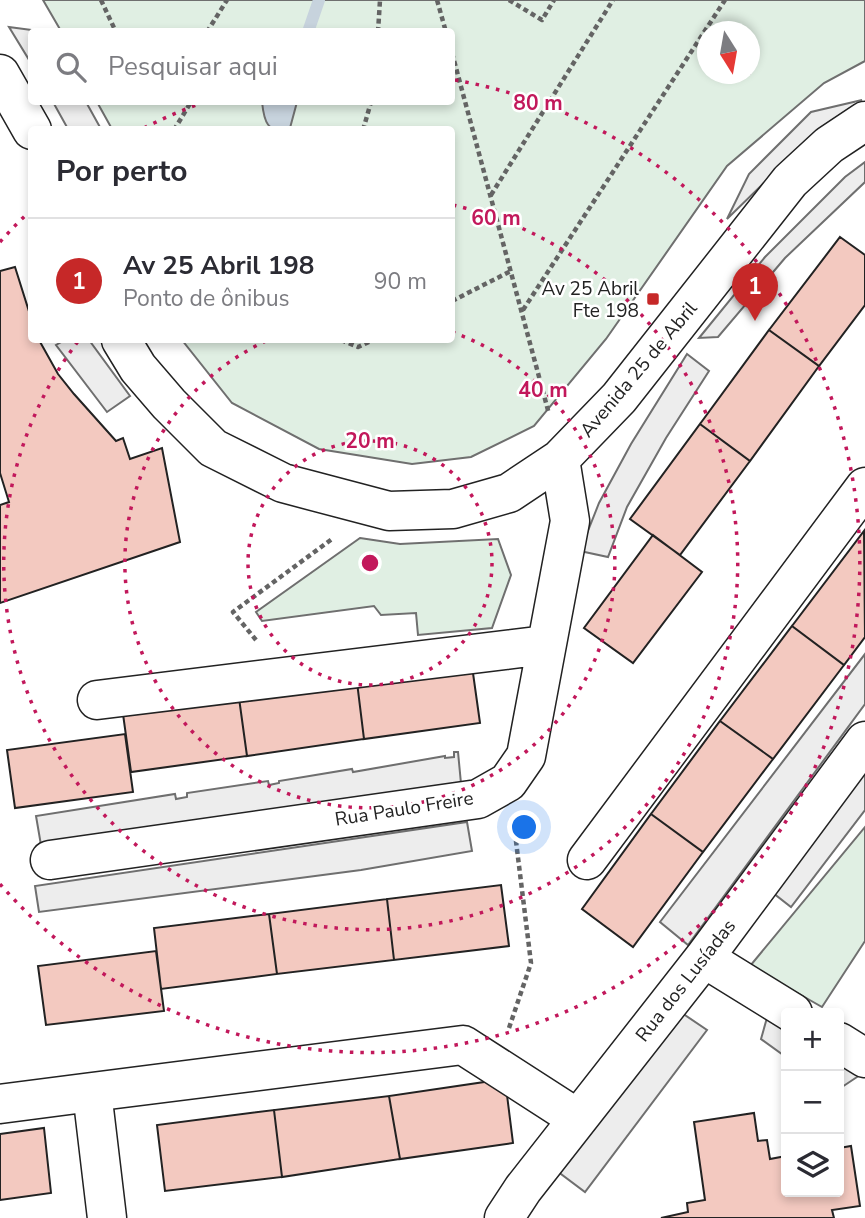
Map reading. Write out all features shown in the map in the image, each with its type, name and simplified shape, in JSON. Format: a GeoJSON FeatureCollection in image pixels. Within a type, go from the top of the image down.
{"type":"FeatureCollection","features":[{"type":"Feature","properties":{"kind":"street"},"geometry":{"type":"LineString","coordinates":[[0,74],[30,126]]}},
{"type":"Feature","properties":{"kind":"street","name":"Avenida 25 de Abril"},"geometry":{"type":"LineString","coordinates":[[123,343],[138,368],[213,448],[283,483],[389,511],[453,509],[509,493],[560,459],[619,398],[790,181],[829,145],[865,121]]}},
{"type":"Feature","properties":{"kind":"street","name":"Rua Paulo Freire"},"geometry":{"type":"LineString","coordinates":[[50,860],[478,799],[508,782],[526,756],[570,521],[560,459]]}},
{"type":"Feature","properties":{"kind":"street"},"geometry":{"type":"LineString","coordinates":[[587,860],[865,487]]}},
{"type":"Feature","properties":{"kind":"street"},"geometry":{"type":"LineString","coordinates":[[97,700],[545,645]]}},
{"type":"Feature","properties":{"kind":"street","name":"Rua dos Lusíadas"},"geometry":{"type":"LineString","coordinates":[[504,1218],[704,958],[865,741]]}},
{"type":"Feature","properties":{"kind":"street"},"geometry":{"type":"LineString","coordinates":[[704,958],[785,1008]]}},
{"type":"Feature","properties":{"kind":"street"},"geometry":{"type":"LineString","coordinates":[[0,1104],[463,1045],[578,1119]]}},
{"type":"Feature","properties":{"kind":"street"},"geometry":{"type":"LineString","coordinates":[[844,1045],[865,1058]]}},
{"type":"Feature","properties":{"kind":"street"},"geometry":{"type":"LineString","coordinates":[[92,1092],[107,1218]]}},
{"type":"Feature","properties":{"kind":"path"},"geometry":{"type":"LineString","coordinates":[[101,0],[114,28]]}},
{"type":"Feature","properties":{"kind":"path"},"geometry":{"type":"LineString","coordinates":[[210,28],[227,0]]}},
{"type":"Feature","properties":{"kind":"path"},"geometry":{"type":"LineString","coordinates":[[378,28],[380,0]]}},
{"type":"Feature","properties":{"kind":"path"},"geometry":{"type":"LineString","coordinates":[[437,0],[445,28]]}},
{"type":"Feature","properties":{"kind":"path"},"geometry":{"type":"LineString","coordinates":[[509,0],[542,20],[554,0]]}},
{"type":"Feature","properties":{"kind":"path"},"geometry":{"type":"LineString","coordinates":[[491,195],[612,0]]}},
{"type":"Feature","properties":{"kind":"path"},"geometry":{"type":"LineString","coordinates":[[522,311],[725,0]]}},
{"type":"Feature","properties":{"kind":"path"},"geometry":{"type":"LineString","coordinates":[[455,64],[560,459]]}},
{"type":"Feature","properties":{"kind":"path"},"geometry":{"type":"LineString","coordinates":[[176,126],[189,105]]}},
{"type":"Feature","properties":{"kind":"path"},"geometry":{"type":"LineString","coordinates":[[364,126],[370,105]]}},
{"type":"Feature","properties":{"kind":"path"},"geometry":{"type":"LineString","coordinates":[[455,299],[511,271]]}},
{"type":"Feature","properties":{"kind":"path"},"geometry":{"type":"LineString","coordinates":[[348,343],[358,347],[367,343]]}},
{"type":"Feature","properties":{"kind":"path"},"geometry":{"type":"LineString","coordinates":[[262,680],[256,638],[233,611],[375,507]]}},
{"type":"Feature","properties":{"kind":"path"},"geometry":{"type":"LineString","coordinates":[[496,1066],[531,964],[508,782]]}},
{"type":"Feature","properties":{"kind":"green space"},"geometry":{"type":"Polygon","coordinates":[[[43,0],[865,0],[865,61],[824,83],[727,166],[606,339],[534,426],[471,457],[412,464],[319,449],[232,403],[184,343],[455,343],[455,126],[110,126],[99,105],[455,105],[455,28],[59,28],[43,0]]]}},
{"type":"Feature","properties":{"kind":"green space"},"geometry":{"type":"Polygon","coordinates":[[[360,538],[400,544],[498,539],[511,575],[492,628],[418,635],[416,613],[381,615],[374,606],[262,621],[256,612],[360,538]]]}},
{"type":"Feature","properties":{"kind":"green space"},"geometry":{"type":"Polygon","coordinates":[[[865,827],[865,941],[822,1007],[750,966],[865,827]]]}},
{"type":"Feature","properties":{"kind":"shaded area"},"geometry":{"type":"Polygon","coordinates":[[[9,27],[28,30],[28,58],[9,27]]]}},
{"type":"Feature","properties":{"kind":"shaded area"},"geometry":{"type":"Polygon","coordinates":[[[862,100],[820,128],[727,219],[749,174],[811,112],[862,100]]]}},
{"type":"Feature","properties":{"kind":"shaded area"},"geometry":{"type":"Polygon","coordinates":[[[55,105],[88,105],[99,126],[66,126],[55,105]]]}},
{"type":"Feature","properties":{"kind":"shaded area"},"geometry":{"type":"Polygon","coordinates":[[[262,105],[296,105],[291,126],[269,126],[262,105]]]}},
{"type":"Feature","properties":{"kind":"shaded area"},"geometry":{"type":"Polygon","coordinates":[[[865,162],[865,182],[785,258],[718,337],[699,338],[765,257],[845,177],[865,162]]]}},
{"type":"Feature","properties":{"kind":"shaded area"},"geometry":{"type":"Polygon","coordinates":[[[91,343],[130,396],[107,412],[56,345],[91,343]]]}},
{"type":"Feature","properties":{"kind":"shaded area"},"geometry":{"type":"Polygon","coordinates":[[[687,354],[709,371],[666,438],[627,507],[608,557],[580,551],[599,503],[631,444],[687,354]]]}},
{"type":"Feature","properties":{"kind":"shaded area"},"geometry":{"type":"Polygon","coordinates":[[[865,654],[865,704],[688,945],[660,922],[865,654]]]}},
{"type":"Feature","properties":{"kind":"shaded area"},"geometry":{"type":"Polygon","coordinates":[[[454,752],[458,752],[462,794],[42,851],[36,816],[175,794],[176,799],[187,797],[187,793],[268,781],[269,785],[352,769],[353,772],[445,756],[454,757],[454,752]]]}},
{"type":"Feature","properties":{"kind":"shaded area"},"geometry":{"type":"Polygon","coordinates":[[[865,761],[865,810],[791,907],[768,889],[865,761]]]}},
{"type":"Feature","properties":{"kind":"shaded area"},"geometry":{"type":"Polygon","coordinates":[[[467,822],[472,851],[361,870],[39,912],[35,886],[467,822]]]}},
{"type":"Feature","properties":{"kind":"shaded area"},"geometry":{"type":"Polygon","coordinates":[[[770,1007],[781,1015],[781,1053],[761,1039],[770,1007]]]}},
{"type":"Feature","properties":{"kind":"shaded area"},"geometry":{"type":"Polygon","coordinates":[[[676,1009],[707,1030],[585,1192],[557,1171],[676,1009]]]}},
{"type":"Feature","properties":{"kind":"shaded area"},"geometry":{"type":"Polygon","coordinates":[[[844,1063],[860,1075],[844,1086],[844,1063]]]}},
{"type":"Feature","properties":{"kind":"building"},"geometry":{"type":"Polygon","coordinates":[[[840,237],[865,255],[865,305],[819,366],[769,330],[840,237]]]}},
{"type":"Feature","properties":{"kind":"building"},"geometry":{"type":"Polygon","coordinates":[[[15,267],[28,308],[28,343],[41,343],[58,374],[74,394],[116,441],[123,438],[130,459],[162,448],[180,542],[0,603],[0,505],[9,502],[0,473],[0,271],[15,267]]]}},
{"type":"Feature","properties":{"kind":"building"},"geometry":{"type":"Polygon","coordinates":[[[769,330],[819,366],[750,461],[700,424],[769,330]]]}},
{"type":"Feature","properties":{"kind":"building"},"geometry":{"type":"Polygon","coordinates":[[[700,424],[750,461],[680,555],[630,519],[700,424]]]}},
{"type":"Feature","properties":{"kind":"building"},"geometry":{"type":"Polygon","coordinates":[[[864,531],[865,637],[844,665],[792,626],[864,531]]]}},
{"type":"Feature","properties":{"kind":"building"},"geometry":{"type":"Polygon","coordinates":[[[653,535],[702,572],[633,663],[584,628],[653,535]]]}},
{"type":"Feature","properties":{"kind":"building"},"geometry":{"type":"Polygon","coordinates":[[[792,626],[844,665],[773,759],[720,721],[792,626]]]}},
{"type":"Feature","properties":{"kind":"building"},"geometry":{"type":"Polygon","coordinates":[[[472,666],[480,723],[364,739],[357,682],[472,666]]]}},
{"type":"Feature","properties":{"kind":"building"},"geometry":{"type":"Polygon","coordinates":[[[357,682],[364,739],[247,756],[239,698],[357,682]]]}},
{"type":"Feature","properties":{"kind":"building"},"geometry":{"type":"Polygon","coordinates":[[[239,698],[247,756],[131,772],[123,714],[239,698]]]}},
{"type":"Feature","properties":{"kind":"building"},"geometry":{"type":"Polygon","coordinates":[[[720,721],[773,759],[703,852],[651,814],[720,721]]]}},
{"type":"Feature","properties":{"kind":"building"},"geometry":{"type":"Polygon","coordinates":[[[125,734],[133,792],[15,808],[7,750],[125,734]]]}},
{"type":"Feature","properties":{"kind":"building"},"geometry":{"type":"Polygon","coordinates":[[[651,814],[703,852],[633,947],[582,909],[651,814]]]}},
{"type":"Feature","properties":{"kind":"building"},"geometry":{"type":"Polygon","coordinates":[[[501,885],[509,946],[394,960],[387,899],[501,885]]]}},
{"type":"Feature","properties":{"kind":"building"},"geometry":{"type":"Polygon","coordinates":[[[387,899],[394,960],[277,974],[269,914],[387,899]]]}},
{"type":"Feature","properties":{"kind":"building"},"geometry":{"type":"Polygon","coordinates":[[[269,914],[277,974],[161,989],[154,928],[269,914]]]}},
{"type":"Feature","properties":{"kind":"building"},"geometry":{"type":"Polygon","coordinates":[[[156,951],[164,1011],[46,1025],[38,966],[156,951]]]}},
{"type":"Feature","properties":{"kind":"building"},"geometry":{"type":"Polygon","coordinates":[[[505,1079],[513,1143],[400,1159],[389,1096],[505,1079]]]}},
{"type":"Feature","properties":{"kind":"building"},"geometry":{"type":"Polygon","coordinates":[[[389,1096],[400,1159],[282,1177],[274,1110],[389,1096]]]}},
{"type":"Feature","properties":{"kind":"building"},"geometry":{"type":"Polygon","coordinates":[[[274,1110],[282,1177],[165,1191],[157,1125],[274,1110]]]}},
{"type":"Feature","properties":{"kind":"building"},"geometry":{"type":"Polygon","coordinates":[[[754,1113],[758,1141],[767,1140],[770,1159],[781,1157],[781,1197],[844,1197],[844,1147],[851,1146],[860,1206],[832,1210],[834,1218],[661,1218],[688,1212],[687,1203],[705,1200],[694,1122],[754,1113]]]}},
{"type":"Feature","properties":{"kind":"building"},"geometry":{"type":"Polygon","coordinates":[[[44,1128],[51,1193],[0,1200],[0,1134],[44,1128]]]}},
{"type":"Feature","properties":{"kind":"waterway"},"geometry":{"type":"LineString","coordinates":[[309,28],[319,0]]}},
{"type":"Feature","properties":{"kind":"place","name":"Av 25 Abril Fte 198"},"geometry":{"type":"Point","coordinates":[653,299]}},
{"type":"Feature","properties":{"kind":"place","name":"Av 25 Abril 198"},"geometry":{"type":"Point","coordinates":[755,321]}}]}
